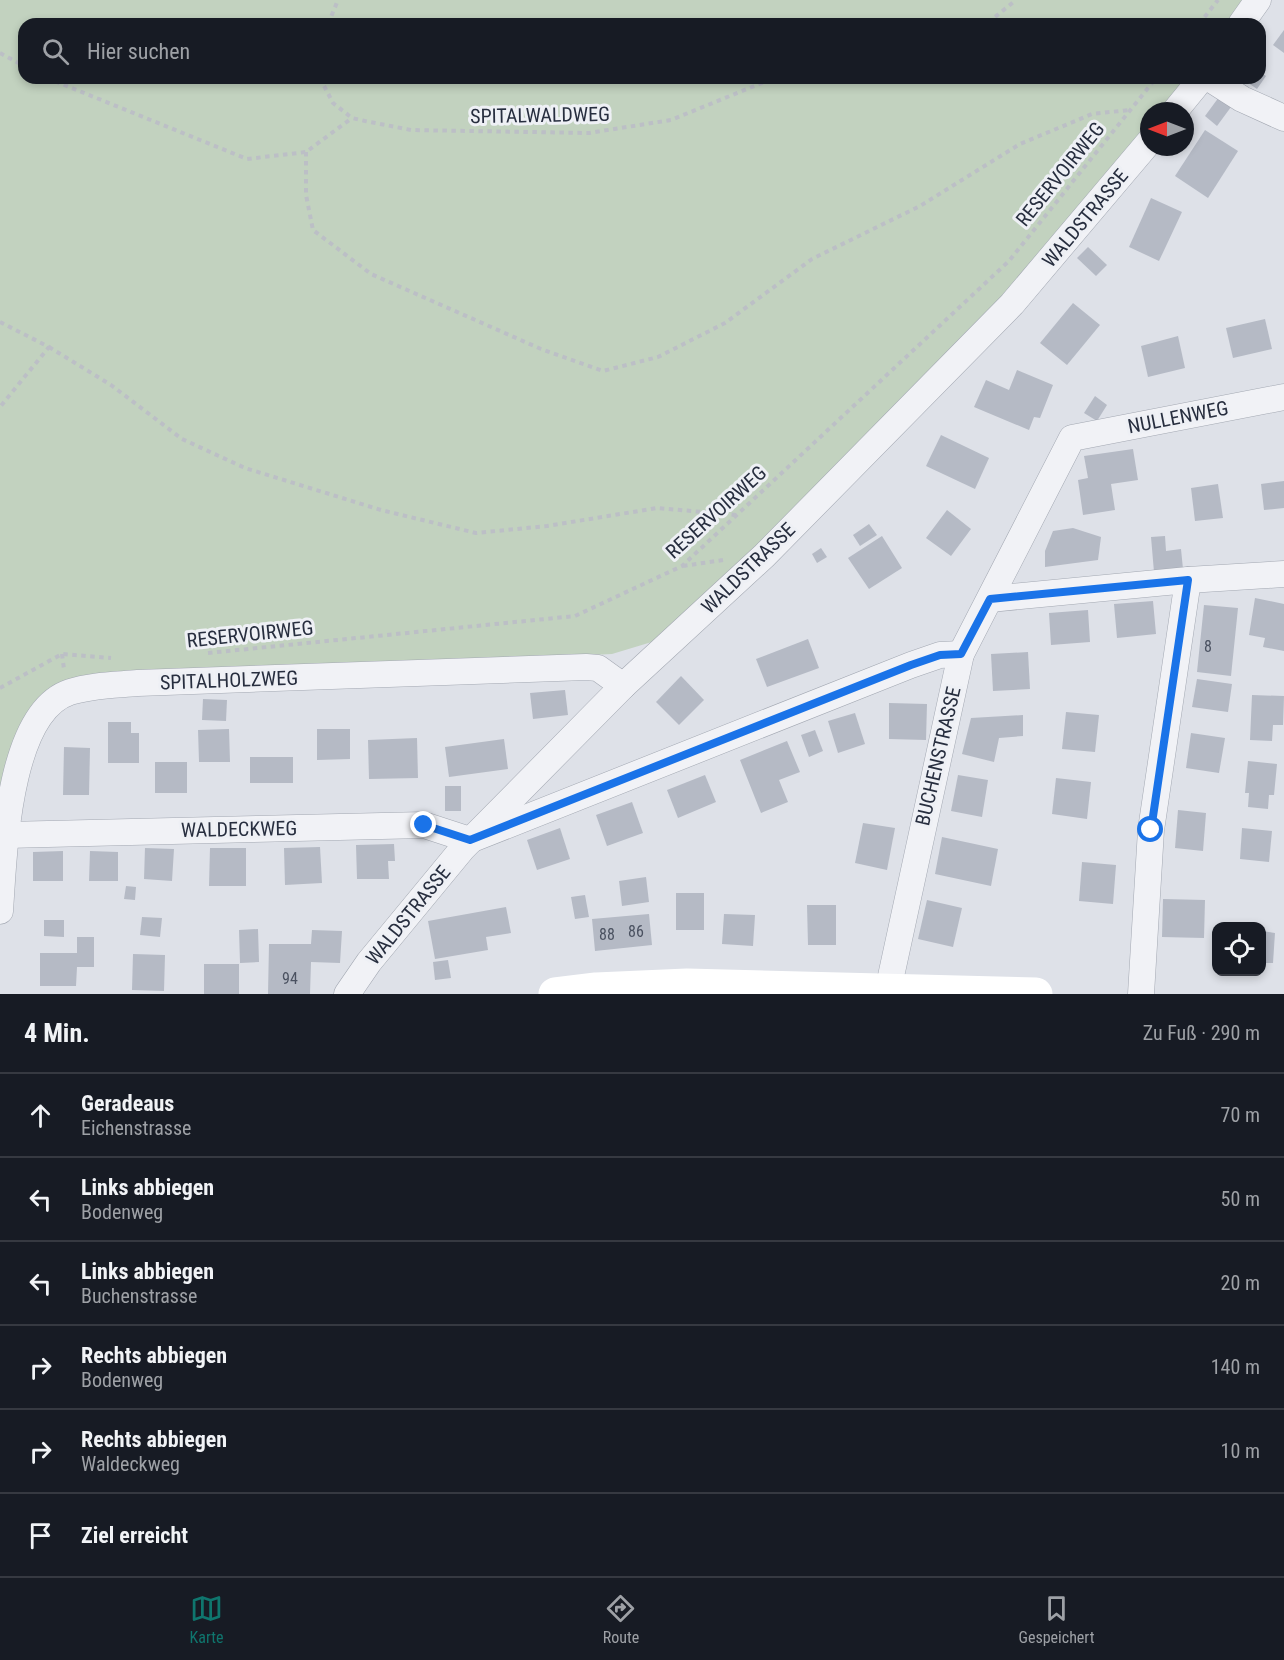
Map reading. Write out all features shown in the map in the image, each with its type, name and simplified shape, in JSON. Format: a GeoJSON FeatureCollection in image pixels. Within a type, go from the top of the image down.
{"type":"FeatureCollection","features":[{"type":"Feature","properties":{"kind":"main road"},"geometry":{"type":"LineString","coordinates":[[555,994],[626,987],[687,985],[1036,994]]}},
{"type":"Feature","properties":{"kind":"street"},"geometry":{"type":"LineString","coordinates":[[1245,18],[1258,0]]}},
{"type":"Feature","properties":{"kind":"street"},"geometry":{"type":"LineString","coordinates":[[1182,102],[1197,84]]}},
{"type":"Feature","properties":{"kind":"street"},"geometry":{"type":"LineString","coordinates":[[1218,84],[1242,99],[1284,118]]}},
{"type":"Feature","properties":{"kind":"street","name":"WALDSTRASSE"},"geometry":{"type":"LineString","coordinates":[[348,994],[369,962],[470,840],[623,686],[765,555],[1012,304],[1140,153]]}},
{"type":"Feature","properties":{"kind":"street","name":"NULLENWEG"},"geometry":{"type":"LineString","coordinates":[[1072,438],[1284,397]]}},
{"type":"Feature","properties":{"kind":"street","name":"BUCHENSTRASSE"},"geometry":{"type":"LineString","coordinates":[[888,990],[961,654],[1072,438]]}},
{"type":"Feature","properties":{"kind":"street"},"geometry":{"type":"LineString","coordinates":[[990,599],[1188,580],[1284,574]]}},
{"type":"Feature","properties":{"kind":"street"},"geometry":{"type":"LineString","coordinates":[[1141,994],[1150,842],[1188,580]]}},
{"type":"Feature","properties":{"kind":"street"},"geometry":{"type":"LineString","coordinates":[[470,840],[911,665],[940,655],[961,654]]}},
{"type":"Feature","properties":{"kind":"street","name":"SPITALHOLZWEG"},"geometry":{"type":"LineString","coordinates":[[0,911],[6,835],[16,769],[40,717],[50,705],[68,692],[138,683],[586,667],[598,668],[623,686]]}},
{"type":"Feature","properties":{"kind":"street","name":"WALDECKWEG"},"geometry":{"type":"LineString","coordinates":[[6,835],[424,825],[470,840]]}},
{"type":"Feature","properties":{"kind":"path"},"geometry":{"type":"LineString","coordinates":[[330,18],[338,0]]}},
{"type":"Feature","properties":{"kind":"path"},"geometry":{"type":"LineString","coordinates":[[994,18],[1016,0]]}},
{"type":"Feature","properties":{"kind":"path"},"geometry":{"type":"LineString","coordinates":[[1204,18],[1218,0]]}},
{"type":"Feature","properties":{"kind":"path"},"geometry":{"type":"LineString","coordinates":[[0,53],[18,63]]}},
{"type":"Feature","properties":{"kind":"path"},"geometry":{"type":"LineString","coordinates":[[62,84],[247,159],[306,152],[352,118],[333,103],[323,84]]}},
{"type":"Feature","properties":{"kind":"path","name":"SPITALWALDWEG"},"geometry":{"type":"LineString","coordinates":[[352,118],[411,130],[589,133],[671,120],[759,84]]}},
{"type":"Feature","properties":{"kind":"path","name":"RESERVOIRWEG"},"geometry":{"type":"LineString","coordinates":[[198,654],[575,616],[682,566],[1009,261],[1151,84]]}},
{"type":"Feature","properties":{"kind":"path"},"geometry":{"type":"LineString","coordinates":[[306,152],[306,195],[313,230],[371,274],[541,349],[603,370],[658,357],[725,324],[812,259],[920,206],[1020,144],[1092,114],[1130,110]]}},
{"type":"Feature","properties":{"kind":"path"},"geometry":{"type":"LineString","coordinates":[[0,322],[48,347],[111,386],[182,439],[245,468],[381,510],[476,533],[547,526],[657,508],[736,515]]}},
{"type":"Feature","properties":{"kind":"path"},"geometry":{"type":"LineString","coordinates":[[0,407],[48,347]]}},
{"type":"Feature","properties":{"kind":"path"},"geometry":{"type":"LineString","coordinates":[[0,688],[62,654],[117,659]]}},
{"type":"Feature","properties":{"kind":"green space"},"geometry":{"type":"Polygon","coordinates":[[[0,0],[1258,0],[1245,18],[18,18],[18,84],[1197,84],[1182,102],[1140,102],[1140,152],[765,555],[655,641],[612,654],[118,679],[64,686],[0,821],[0,0]]]}},
{"type":"Feature","properties":{"kind":"building"},"geometry":{"type":"Polygon","coordinates":[[[1284,30],[1284,53],[1273,45],[1284,30]]]}},
{"type":"Feature","properties":{"kind":"building"},"geometry":{"type":"Polygon","coordinates":[[[1250,84],[1260,84],[1257,89],[1250,84]]]}},
{"type":"Feature","properties":{"kind":"building"},"geometry":{"type":"Polygon","coordinates":[[[1219,97],[1231,107],[1217,126],[1205,116],[1219,97]]]}},
{"type":"Feature","properties":{"kind":"building"},"geometry":{"type":"Polygon","coordinates":[[[1205,130],[1238,151],[1208,198],[1175,176],[1188,156],[1194,156],[1194,147],[1205,130]]]}},
{"type":"Feature","properties":{"kind":"building"},"geometry":{"type":"Polygon","coordinates":[[[1151,198],[1182,212],[1159,261],[1129,247],[1151,198]]]}},
{"type":"Feature","properties":{"kind":"building"},"geometry":{"type":"Polygon","coordinates":[[[1088,247],[1107,265],[1096,276],[1077,258],[1088,247]]]}},
{"type":"Feature","properties":{"kind":"building"},"geometry":{"type":"Polygon","coordinates":[[[1073,303],[1100,325],[1067,365],[1040,343],[1073,303]]]}},
{"type":"Feature","properties":{"kind":"building"},"geometry":{"type":"Polygon","coordinates":[[[1265,319],[1272,349],[1233,358],[1226,328],[1265,319]]]}},
{"type":"Feature","properties":{"kind":"building"},"geometry":{"type":"Polygon","coordinates":[[[1178,336],[1185,368],[1148,377],[1141,346],[1178,336]]]}},
{"type":"Feature","properties":{"kind":"building"},"geometry":{"type":"Polygon","coordinates":[[[1017,370],[1053,385],[1040,418],[1034,417],[1029,430],[974,407],[986,380],[1009,390],[1017,370]]]}},
{"type":"Feature","properties":{"kind":"building"},"geometry":{"type":"Polygon","coordinates":[[[1095,396],[1107,405],[1097,421],[1084,413],[1095,396]]]}},
{"type":"Feature","properties":{"kind":"building"},"geometry":{"type":"Polygon","coordinates":[[[941,435],[989,458],[975,489],[926,466],[941,435]]]}},
{"type":"Feature","properties":{"kind":"building"},"geometry":{"type":"Polygon","coordinates":[[[1133,449],[1138,480],[1111,484],[1115,510],[1083,515],[1078,480],[1088,478],[1084,456],[1133,449]]]}},
{"type":"Feature","properties":{"kind":"building"},"geometry":{"type":"Polygon","coordinates":[[[1284,481],[1284,508],[1264,510],[1261,484],[1284,481]]]}},
{"type":"Feature","properties":{"kind":"building"},"geometry":{"type":"Polygon","coordinates":[[[1218,484],[1223,518],[1195,521],[1191,488],[1218,484]]]}},
{"type":"Feature","properties":{"kind":"building"},"geometry":{"type":"Polygon","coordinates":[[[947,510],[971,529],[951,556],[926,538],[947,510]]]}},
{"type":"Feature","properties":{"kind":"building"},"geometry":{"type":"Polygon","coordinates":[[[869,524],[877,535],[860,546],[853,535],[869,524]]]}},
{"type":"Feature","properties":{"kind":"building"},"geometry":{"type":"Polygon","coordinates":[[[1073,528],[1101,537],[1098,560],[1045,567],[1045,551],[1053,531],[1073,528]]]}},
{"type":"Feature","properties":{"kind":"building"},"geometry":{"type":"Polygon","coordinates":[[[882,536],[902,568],[869,589],[848,558],[882,536]]]}},
{"type":"Feature","properties":{"kind":"building"},"geometry":{"type":"Polygon","coordinates":[[[1165,536],[1166,551],[1181,549],[1183,569],[1154,572],[1151,537],[1165,536]]]}},
{"type":"Feature","properties":{"kind":"building"},"geometry":{"type":"Polygon","coordinates":[[[821,548],[827,557],[817,563],[812,554],[821,548]]]}},
{"type":"Feature","properties":{"kind":"building"},"geometry":{"type":"Polygon","coordinates":[[[1255,598],[1284,604],[1284,651],[1263,647],[1265,638],[1249,635],[1255,598]]]}},
{"type":"Feature","properties":{"kind":"building"},"geometry":{"type":"Polygon","coordinates":[[[1153,601],[1156,634],[1117,638],[1114,604],[1153,601]]]}},
{"type":"Feature","properties":{"kind":"building"},"geometry":{"type":"Polygon","coordinates":[[[1204,605],[1238,608],[1231,676],[1197,672],[1204,605]]]}},
{"type":"Feature","properties":{"kind":"building"},"geometry":{"type":"Polygon","coordinates":[[[1088,610],[1090,642],[1051,645],[1049,613],[1088,610]]]}},
{"type":"Feature","properties":{"kind":"building"},"geometry":{"type":"Polygon","coordinates":[[[808,639],[819,668],[767,687],[756,659],[808,639]]]}},
{"type":"Feature","properties":{"kind":"building"},"geometry":{"type":"Polygon","coordinates":[[[1028,652],[1030,689],[993,691],[991,654],[1028,652]]]}},
{"type":"Feature","properties":{"kind":"building"},"geometry":{"type":"Polygon","coordinates":[[[681,676],[704,700],[679,725],[656,702],[681,676]]]}},
{"type":"Feature","properties":{"kind":"building"},"geometry":{"type":"Polygon","coordinates":[[[1197,679],[1232,684],[1228,712],[1192,707],[1197,679]]]}},
{"type":"Feature","properties":{"kind":"building"},"geometry":{"type":"Polygon","coordinates":[[[565,690],[568,715],[533,719],[530,693],[565,690]]]}},
{"type":"Feature","properties":{"kind":"building"},"geometry":{"type":"Polygon","coordinates":[[[1252,695],[1284,696],[1283,725],[1273,725],[1272,741],[1250,740],[1252,695]]]}},
{"type":"Feature","properties":{"kind":"building"},"geometry":{"type":"Polygon","coordinates":[[[203,699],[227,700],[226,721],[202,720],[203,699]]]}},
{"type":"Feature","properties":{"kind":"building"},"geometry":{"type":"Polygon","coordinates":[[[889,703],[927,704],[926,740],[889,739],[889,703]]]}},
{"type":"Feature","properties":{"kind":"building"},"geometry":{"type":"Polygon","coordinates":[[[1066,712],[1099,715],[1095,752],[1062,749],[1066,712]]]}},
{"type":"Feature","properties":{"kind":"building"},"geometry":{"type":"Polygon","coordinates":[[[855,713],[865,744],[838,753],[828,721],[855,713]]]}},
{"type":"Feature","properties":{"kind":"building"},"geometry":{"type":"Polygon","coordinates":[[[1023,715],[1023,736],[999,738],[994,762],[962,754],[971,718],[1023,715]]]}},
{"type":"Feature","properties":{"kind":"building"},"geometry":{"type":"Polygon","coordinates":[[[108,722],[131,722],[131,733],[139,733],[139,763],[108,763],[108,722]]]}},
{"type":"Feature","properties":{"kind":"building"},"geometry":{"type":"Polygon","coordinates":[[[229,729],[230,762],[199,762],[198,730],[229,729]]]}},
{"type":"Feature","properties":{"kind":"building"},"geometry":{"type":"Polygon","coordinates":[[[317,729],[350,729],[350,759],[317,760],[317,729]]]}},
{"type":"Feature","properties":{"kind":"building"},"geometry":{"type":"Polygon","coordinates":[[[815,730],[823,751],[809,757],[801,735],[815,730]]]}},
{"type":"Feature","properties":{"kind":"building"},"geometry":{"type":"Polygon","coordinates":[[[1191,733],[1225,738],[1219,773],[1186,768],[1191,733]]]}},
{"type":"Feature","properties":{"kind":"building"},"geometry":{"type":"Polygon","coordinates":[[[417,738],[418,778],[369,779],[368,740],[417,738]]]}},
{"type":"Feature","properties":{"kind":"building"},"geometry":{"type":"Polygon","coordinates":[[[504,739],[508,769],[449,777],[445,747],[504,739]]]}},
{"type":"Feature","properties":{"kind":"building"},"geometry":{"type":"Polygon","coordinates":[[[787,741],[800,772],[779,780],[788,802],[761,813],[740,760],[787,741]]]}},
{"type":"Feature","properties":{"kind":"building"},"geometry":{"type":"Polygon","coordinates":[[[64,747],[90,748],[89,795],[63,795],[64,747]]]}},
{"type":"Feature","properties":{"kind":"building"},"geometry":{"type":"Polygon","coordinates":[[[250,757],[293,757],[293,783],[250,783],[250,757]]]}},
{"type":"Feature","properties":{"kind":"building"},"geometry":{"type":"Polygon","coordinates":[[[1248,761],[1277,764],[1274,795],[1269,795],[1268,809],[1248,807],[1249,793],[1245,793],[1248,761]]]}},
{"type":"Feature","properties":{"kind":"building"},"geometry":{"type":"Polygon","coordinates":[[[155,762],[187,762],[187,793],[155,793],[155,762]]]}},
{"type":"Feature","properties":{"kind":"building"},"geometry":{"type":"Polygon","coordinates":[[[705,775],[716,802],[678,818],[667,790],[705,775]]]}},
{"type":"Feature","properties":{"kind":"building"},"geometry":{"type":"Polygon","coordinates":[[[958,775],[988,780],[982,817],[951,811],[958,775]]]}},
{"type":"Feature","properties":{"kind":"building"},"geometry":{"type":"Polygon","coordinates":[[[1056,778],[1091,782],[1087,819],[1052,814],[1056,778]]]}},
{"type":"Feature","properties":{"kind":"building"},"geometry":{"type":"Polygon","coordinates":[[[445,786],[461,786],[461,811],[445,811],[445,786]]]}},
{"type":"Feature","properties":{"kind":"building"},"geometry":{"type":"Polygon","coordinates":[[[632,802],[643,833],[607,846],[596,815],[632,802]]]}},
{"type":"Feature","properties":{"kind":"building"},"geometry":{"type":"Polygon","coordinates":[[[1178,810],[1206,813],[1203,851],[1175,848],[1178,810]]]}},
{"type":"Feature","properties":{"kind":"building"},"geometry":{"type":"Polygon","coordinates":[[[863,823],[895,828],[887,870],[855,863],[863,823]]]}},
{"type":"Feature","properties":{"kind":"building"},"geometry":{"type":"Polygon","coordinates":[[[560,828],[570,859],[537,870],[527,840],[560,828]]]}},
{"type":"Feature","properties":{"kind":"building"},"geometry":{"type":"Polygon","coordinates":[[[1242,828],[1272,831],[1269,862],[1240,859],[1242,828]]]}},
{"type":"Feature","properties":{"kind":"building"},"geometry":{"type":"Polygon","coordinates":[[[942,837],[998,849],[991,886],[935,874],[942,837]]]}},
{"type":"Feature","properties":{"kind":"building"},"geometry":{"type":"Polygon","coordinates":[[[394,844],[395,861],[388,861],[389,879],[357,879],[356,845],[394,844]]]}},
{"type":"Feature","properties":{"kind":"building"},"geometry":{"type":"Polygon","coordinates":[[[320,847],[322,883],[285,885],[284,848],[320,847]]]}},
{"type":"Feature","properties":{"kind":"building"},"geometry":{"type":"Polygon","coordinates":[[[145,848],[174,849],[172,881],[144,879],[145,848]]]}},
{"type":"Feature","properties":{"kind":"building"},"geometry":{"type":"Polygon","coordinates":[[[210,848],[246,848],[246,886],[209,886],[210,848]]]}},
{"type":"Feature","properties":{"kind":"building"},"geometry":{"type":"Polygon","coordinates":[[[63,851],[63,881],[33,881],[33,852],[63,851]]]}},
{"type":"Feature","properties":{"kind":"building"},"geometry":{"type":"Polygon","coordinates":[[[90,851],[118,852],[118,881],[89,881],[90,851]]]}},
{"type":"Feature","properties":{"kind":"building"},"geometry":{"type":"Polygon","coordinates":[[[1082,862],[1116,865],[1113,904],[1079,901],[1082,862]]]}},
{"type":"Feature","properties":{"kind":"building"},"geometry":{"type":"Polygon","coordinates":[[[646,877],[649,902],[622,906],[619,881],[646,877]]]}},
{"type":"Feature","properties":{"kind":"building"},"geometry":{"type":"Polygon","coordinates":[[[126,886],[136,887],[135,900],[124,899],[126,886]]]}},
{"type":"Feature","properties":{"kind":"building"},"geometry":{"type":"Polygon","coordinates":[[[676,893],[704,893],[704,930],[676,930],[676,893]]]}},
{"type":"Feature","properties":{"kind":"building"},"geometry":{"type":"Polygon","coordinates":[[[585,895],[589,917],[575,919],[571,897],[585,895]]]}},
{"type":"Feature","properties":{"kind":"building"},"geometry":{"type":"Polygon","coordinates":[[[1163,899],[1205,900],[1204,938],[1162,937],[1163,899]]]}},
{"type":"Feature","properties":{"kind":"building"},"geometry":{"type":"Polygon","coordinates":[[[927,900],[962,908],[953,947],[918,939],[927,900]]]}},
{"type":"Feature","properties":{"kind":"building"},"geometry":{"type":"Polygon","coordinates":[[[807,905],[836,905],[836,945],[808,945],[807,905]]]}},
{"type":"Feature","properties":{"kind":"building"},"geometry":{"type":"Polygon","coordinates":[[[506,907],[511,933],[486,937],[488,950],[435,959],[428,921],[506,907]]]}},
{"type":"Feature","properties":{"kind":"building"},"geometry":{"type":"Polygon","coordinates":[[[649,914],[652,945],[595,951],[592,919],[649,914]]]}},
{"type":"Feature","properties":{"kind":"building"},"geometry":{"type":"Polygon","coordinates":[[[724,914],[755,915],[753,946],[722,944],[724,914]]]}},
{"type":"Feature","properties":{"kind":"building"},"geometry":{"type":"Polygon","coordinates":[[[142,917],[162,918],[160,937],[140,935],[142,917]]]}},
{"type":"Feature","properties":{"kind":"building"},"geometry":{"type":"Polygon","coordinates":[[[44,920],[64,920],[64,937],[44,936],[44,920]]]}},
{"type":"Feature","properties":{"kind":"building"},"geometry":{"type":"Polygon","coordinates":[[[258,929],[259,962],[240,963],[239,930],[258,929]]]}},
{"type":"Feature","properties":{"kind":"building"},"geometry":{"type":"Polygon","coordinates":[[[312,930],[342,931],[340,963],[311,962],[310,994],[268,994],[269,944],[311,944],[312,930]]]}},
{"type":"Feature","properties":{"kind":"building"},"geometry":{"type":"Polygon","coordinates":[[[1266,932],[1275,933],[1273,963],[1266,963],[1266,932]]]}},
{"type":"Feature","properties":{"kind":"building"},"geometry":{"type":"Polygon","coordinates":[[[77,937],[94,937],[94,967],[77,967],[76,986],[40,986],[40,953],[77,953],[77,937]]]}},
{"type":"Feature","properties":{"kind":"building"},"geometry":{"type":"Polygon","coordinates":[[[133,954],[165,955],[164,991],[132,990],[133,954]]]}},
{"type":"Feature","properties":{"kind":"building"},"geometry":{"type":"Polygon","coordinates":[[[448,960],[451,978],[435,980],[433,962],[448,960]]]}},
{"type":"Feature","properties":{"kind":"building"},"geometry":{"type":"Polygon","coordinates":[[[204,964],[239,964],[239,994],[204,994],[204,964]]]}},
{"type":"Feature","properties":{"kind":"route"},"geometry":{"type":"LineString","coordinates":[[424,825],[470,840],[911,665],[940,655],[961,654],[990,599],[1188,580],[1151,830]]}}]}
